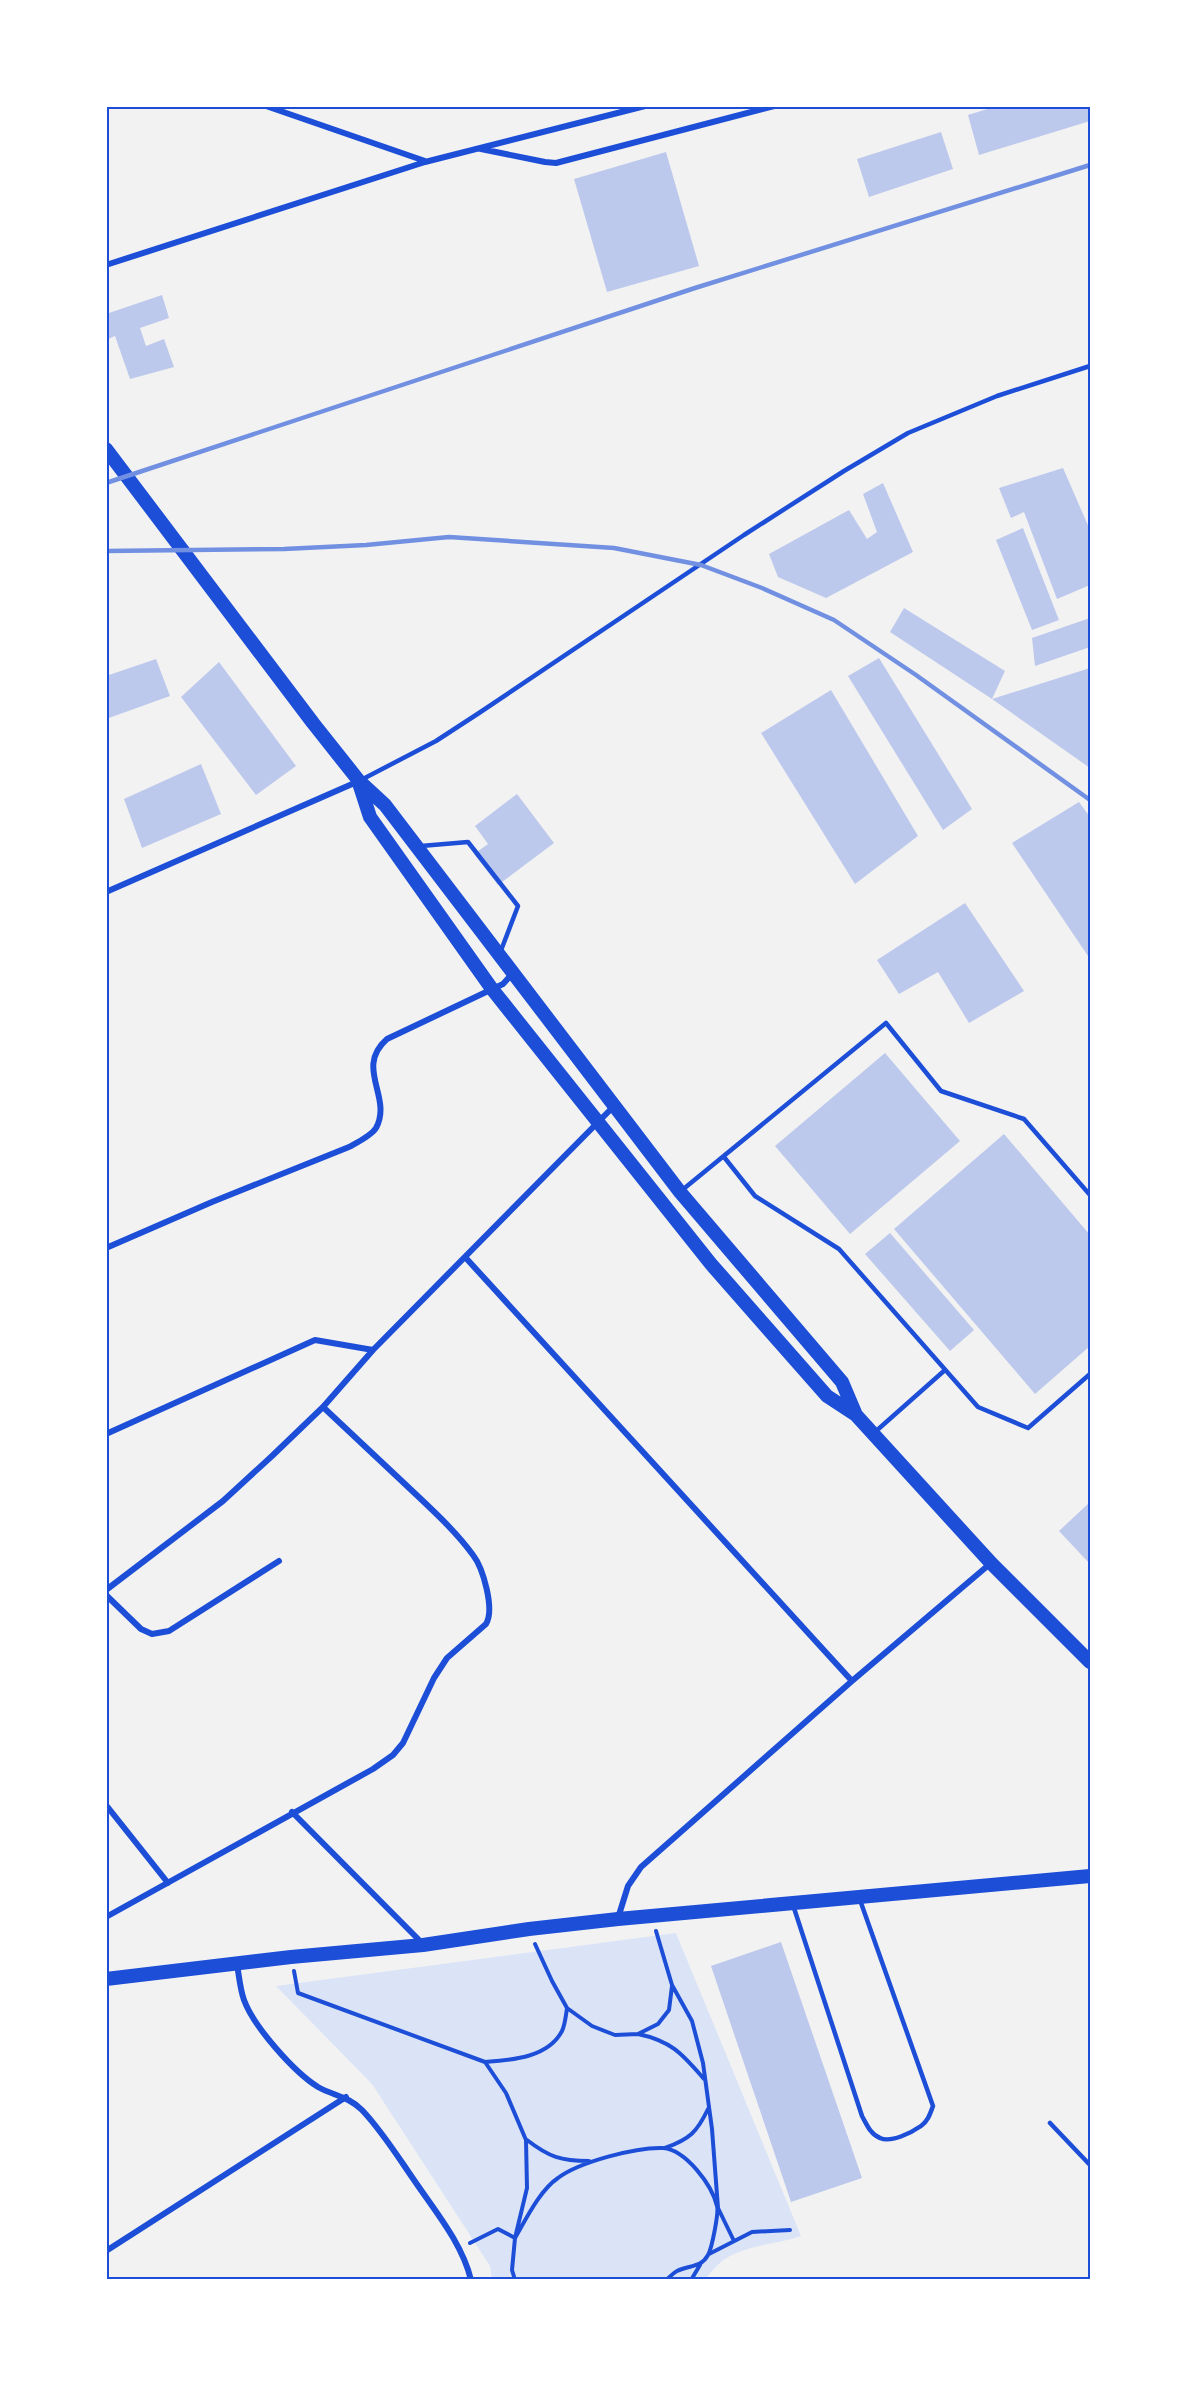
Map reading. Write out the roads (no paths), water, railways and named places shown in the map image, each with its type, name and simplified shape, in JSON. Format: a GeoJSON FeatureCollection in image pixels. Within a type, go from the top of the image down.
{"type":"FeatureCollection","features":[{"type":"Feature","properties":{"kind":"main road"},"geometry":{"type":"LineString","coordinates":[[106,450],[359,781],[385,805],[680,1192],[842,1382],[856,1415]]}},
{"type":"Feature","properties":{"kind":"main road"},"geometry":{"type":"LineString","coordinates":[[359,781],[370,817],[492,989],[711,1264],[826,1396],[856,1415],[991,1563],[1090,1662]]}},
{"type":"Feature","properties":{"kind":"main road"},"geometry":{"type":"LineString","coordinates":[[106,1979],[291,1957],[423,1945],[529,1929],[618,1919],[1088,1879]]}},
{"type":"Feature","properties":{"kind":"street"},"geometry":{"type":"LineString","coordinates":[[266,106],[425,162]]}},
{"type":"Feature","properties":{"kind":"street"},"geometry":{"type":"LineString","coordinates":[[106,265],[425,162],[645,106]]}},
{"type":"Feature","properties":{"kind":"street"},"geometry":{"type":"LineString","coordinates":[[478,148],[545,162],[556,162],[774,106]]}},
{"type":"Feature","properties":{"kind":"street"},"geometry":{"type":"LineString","coordinates":[[106,892],[359,781]]}},
{"type":"Feature","properties":{"kind":"street"},"geometry":{"type":"LineString","coordinates":[[106,1248],[349,1147],[363,1139],[375,1130],[381,1115],[373,1057],[380,1045],[387,1039],[503,984],[513,973]]}},
{"type":"Feature","properties":{"kind":"street"},"geometry":{"type":"LineString","coordinates":[[106,1590],[223,1501],[323,1407],[374,1350],[613,1107]]}},
{"type":"Feature","properties":{"kind":"street"},"geometry":{"type":"LineString","coordinates":[[465,1257],[852,1681]]}},
{"type":"Feature","properties":{"kind":"street"},"geometry":{"type":"LineString","coordinates":[[106,1434],[315,1340],[374,1350]]}},
{"type":"Feature","properties":{"kind":"street"},"geometry":{"type":"LineString","coordinates":[[106,1917],[373,1769],[393,1755],[403,1743],[434,1678],[447,1658],[486,1624],[490,1611],[484,1581],[475,1557],[455,1533],[323,1407]]}},
{"type":"Feature","properties":{"kind":"street"},"geometry":{"type":"LineString","coordinates":[[106,1595],[141,1629],[152,1634],[170,1631],[279,1561]]}},
{"type":"Feature","properties":{"kind":"street"},"geometry":{"type":"LineString","coordinates":[[618,1919],[628,1886],[641,1867],[852,1681],[991,1563]]}},
{"type":"Feature","properties":{"kind":"street"},"geometry":{"type":"LineString","coordinates":[[106,1805],[168,1883]]}},
{"type":"Feature","properties":{"kind":"street"},"geometry":{"type":"LineString","coordinates":[[292,1812],[423,1945]]}},
{"type":"Feature","properties":{"kind":"street"},"geometry":{"type":"LineString","coordinates":[[237,1964],[244,2000],[259,2028],[297,2069],[319,2087],[346,2097],[362,2110],[387,2141],[459,2248],[471,2280]]}},
{"type":"Feature","properties":{"kind":"street"},"geometry":{"type":"LineString","coordinates":[[106,2252],[346,2097]]}},
{"type":"Feature","properties":{"kind":"lane"},"geometry":{"type":"LineString","coordinates":[[359,781],[436,741],[744,535],[908,433],[997,396],[1090,366]]}},
{"type":"Feature","properties":{"kind":"lane"},"geometry":{"type":"LineString","coordinates":[[417,847],[468,842],[518,906],[499,955]]}},
{"type":"Feature","properties":{"kind":"lane"},"geometry":{"type":"LineString","coordinates":[[680,1192],[886,1023],[942,1091],[1024,1119],[1090,1195]]}},
{"type":"Feature","properties":{"kind":"lane"},"geometry":{"type":"LineString","coordinates":[[724,1157],[755,1196],[839,1249],[978,1407],[1028,1428],[1090,1374]]}},
{"type":"Feature","properties":{"kind":"lane"},"geometry":{"type":"LineString","coordinates":[[873,1434],[945,1370]]}},
{"type":"Feature","properties":{"kind":"lane"},"geometry":{"type":"LineString","coordinates":[[792,1903],[862,2116],[870,2130],[880,2138],[891,2140],[921,2126],[930,2117],[933,2106],[859,1897]]}},
{"type":"Feature","properties":{"kind":"lane"},"geometry":{"type":"LineString","coordinates":[[1050,2123],[1090,2165]]}},
{"type":"Feature","properties":{"kind":"railway"},"geometry":{"type":"LineString","coordinates":[[106,483],[695,288],[1090,165]]}},
{"type":"Feature","properties":{"kind":"railway"},"geometry":{"type":"LineString","coordinates":[[106,551],[284,549],[366,545],[449,537],[614,548],[701,565],[762,588],[834,620],[916,675],[1090,800]]}}]}
